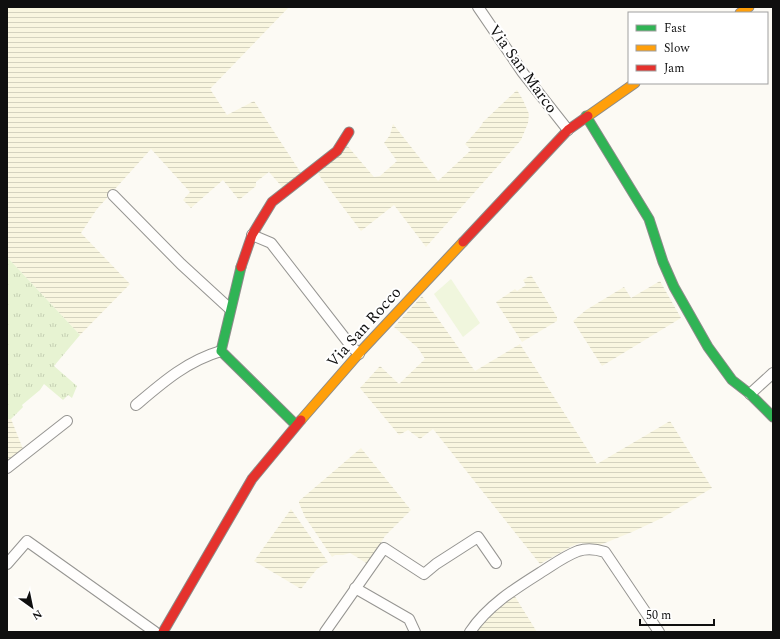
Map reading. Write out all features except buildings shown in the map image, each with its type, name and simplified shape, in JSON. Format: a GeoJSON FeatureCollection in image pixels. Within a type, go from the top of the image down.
{"type":"FeatureCollection","features":[{"type":"Feature","properties":{"kind":"street","name":"Via San Marco"},"geometry":{"type":"LineString","coordinates":[[478,7],[524,73],[568,130]]}},
{"type":"Feature","properties":{"kind":"street","name":"Via San Rocco"},"geometry":{"type":"LineString","coordinates":[[163,632],[252,479],[296,425],[359,354],[568,130],[634,84]]}},
{"type":"Feature","properties":{"kind":"street"},"geometry":{"type":"LineString","coordinates":[[586,116],[649,219],[666,268],[708,347],[732,380],[750,394],[773,417]]}},
{"type":"Feature","properties":{"kind":"street"},"geometry":{"type":"LineString","coordinates":[[221,351],[241,265],[252,235],[272,202],[337,151],[349,132]]}},
{"type":"Feature","properties":{"kind":"street"},"geometry":{"type":"LineString","coordinates":[[113,195],[181,264],[230,309]]}},
{"type":"Feature","properties":{"kind":"street"},"geometry":{"type":"LineString","coordinates":[[252,235],[271,243],[351,346],[359,354]]}},
{"type":"Feature","properties":{"kind":"street"},"geometry":{"type":"LineString","coordinates":[[136,405],[165,380],[187,364],[221,351]]}},
{"type":"Feature","properties":{"kind":"street"},"geometry":{"type":"LineString","coordinates":[[221,351],[296,425]]}},
{"type":"Feature","properties":{"kind":"street"},"geometry":{"type":"LineString","coordinates":[[750,394],[773,373]]}},
{"type":"Feature","properties":{"kind":"street"},"geometry":{"type":"LineString","coordinates":[[7,468],[67,421]]}},
{"type":"Feature","properties":{"kind":"street"},"geometry":{"type":"LineString","coordinates":[[325,632],[354,588],[384,548],[424,574],[436,564],[478,537],[496,563]]}},
{"type":"Feature","properties":{"kind":"street"},"geometry":{"type":"LineString","coordinates":[[7,564],[27,541],[155,632]]}},
{"type":"Feature","properties":{"kind":"street"},"geometry":{"type":"LineString","coordinates":[[470,632],[486,611],[512,591],[565,557],[579,551],[594,549],[605,552],[659,632]]}},
{"type":"Feature","properties":{"kind":"street"},"geometry":{"type":"LineString","coordinates":[[354,588],[409,619],[415,632]]}},
{"type":"Feature","properties":{"kind":"shaded area"},"geometry":{"type":"Polygon","coordinates":[[[7,7],[289,7],[210,89],[227,115],[254,101],[301,173],[283,188],[269,172],[256,182],[256,186],[239,200],[223,180],[191,208],[183,200],[190,192],[151,149],[97,209],[81,233],[130,284],[80,335],[7,257],[7,7]]]}},
{"type":"Feature","properties":{"kind":"shaded area"},"geometry":{"type":"Polygon","coordinates":[[[517,90],[529,114],[528,123],[521,140],[426,247],[394,205],[361,231],[318,174],[345,143],[374,177],[380,176],[397,161],[384,143],[390,135],[393,124],[438,181],[471,150],[465,144],[483,122],[517,90]]]}},
{"type":"Feature","properties":{"kind":"shaded area"},"geometry":{"type":"Polygon","coordinates":[[[531,275],[557,317],[557,321],[522,342],[496,302],[515,289],[517,291],[526,285],[523,280],[531,275]]]}},
{"type":"Feature","properties":{"kind":"shaded area"},"geometry":{"type":"Polygon","coordinates":[[[660,281],[681,318],[602,366],[573,321],[586,310],[624,287],[631,298],[660,281]]]}},
{"type":"Feature","properties":{"kind":"shaded area"},"geometry":{"type":"Polygon","coordinates":[[[422,296],[475,371],[520,344],[597,464],[670,421],[712,488],[662,518],[632,532],[600,545],[580,543],[540,564],[433,429],[420,439],[408,430],[399,435],[360,388],[380,366],[399,384],[425,359],[418,348],[394,327],[422,296]]]}},
{"type":"Feature","properties":{"kind":"shaded area"},"geometry":{"type":"Polygon","coordinates":[[[7,419],[11,419],[23,449],[7,462],[7,419]]]}},
{"type":"Feature","properties":{"kind":"shaded area"},"geometry":{"type":"Polygon","coordinates":[[[361,448],[411,510],[385,536],[368,564],[350,553],[335,555],[332,557],[305,517],[299,503],[299,501],[361,448]]]}},
{"type":"Feature","properties":{"kind":"shaded area"},"geometry":{"type":"Polygon","coordinates":[[[291,509],[328,562],[317,569],[301,589],[254,561],[291,509]]]}},
{"type":"Feature","properties":{"kind":"shaded area"},"geometry":{"type":"Polygon","coordinates":[[[514,595],[537,632],[475,632],[492,612],[514,595]]]}},
{"type":"Feature","properties":{"kind":"green space"},"geometry":{"type":"Polygon","coordinates":[[[7,257],[80,335],[54,366],[77,386],[72,398],[68,395],[63,400],[44,384],[40,390],[22,405],[23,407],[11,419],[7,419],[7,257]]]}},
{"type":"Feature","properties":{"kind":"green space"},"geometry":{"type":"Polygon","coordinates":[[[451,279],[480,323],[463,337],[434,294],[451,279]]]}},
{"type":"Feature","properties":{"kind":"traffic: fast"},"geometry":{"type":"LineString","coordinates":[[586,116],[649,219],[663,262],[674,287],[708,347],[732,380],[750,394],[773,417]]}},
{"type":"Feature","properties":{"kind":"traffic: fast"},"geometry":{"type":"LineString","coordinates":[[241,267],[221,351],[296,425]]}},
{"type":"Feature","properties":{"kind":"traffic: slow"},"geometry":{"type":"LineString","coordinates":[[742,12],[749,7]]}},
{"type":"Feature","properties":{"kind":"traffic: slow"},"geometry":{"type":"LineString","coordinates":[[588,116],[634,84]]}},
{"type":"Feature","properties":{"kind":"traffic: slow"},"geometry":{"type":"LineString","coordinates":[[301,420],[362,350],[463,242]]}},
{"type":"Feature","properties":{"kind":"traffic: jam"},"geometry":{"type":"LineString","coordinates":[[463,242],[568,130],[588,116]]}},
{"type":"Feature","properties":{"kind":"traffic: jam"},"geometry":{"type":"LineString","coordinates":[[241,267],[252,235],[272,202],[337,151],[349,132]]}},
{"type":"Feature","properties":{"kind":"traffic: jam"},"geometry":{"type":"LineString","coordinates":[[163,632],[252,479],[301,420]]}}]}
